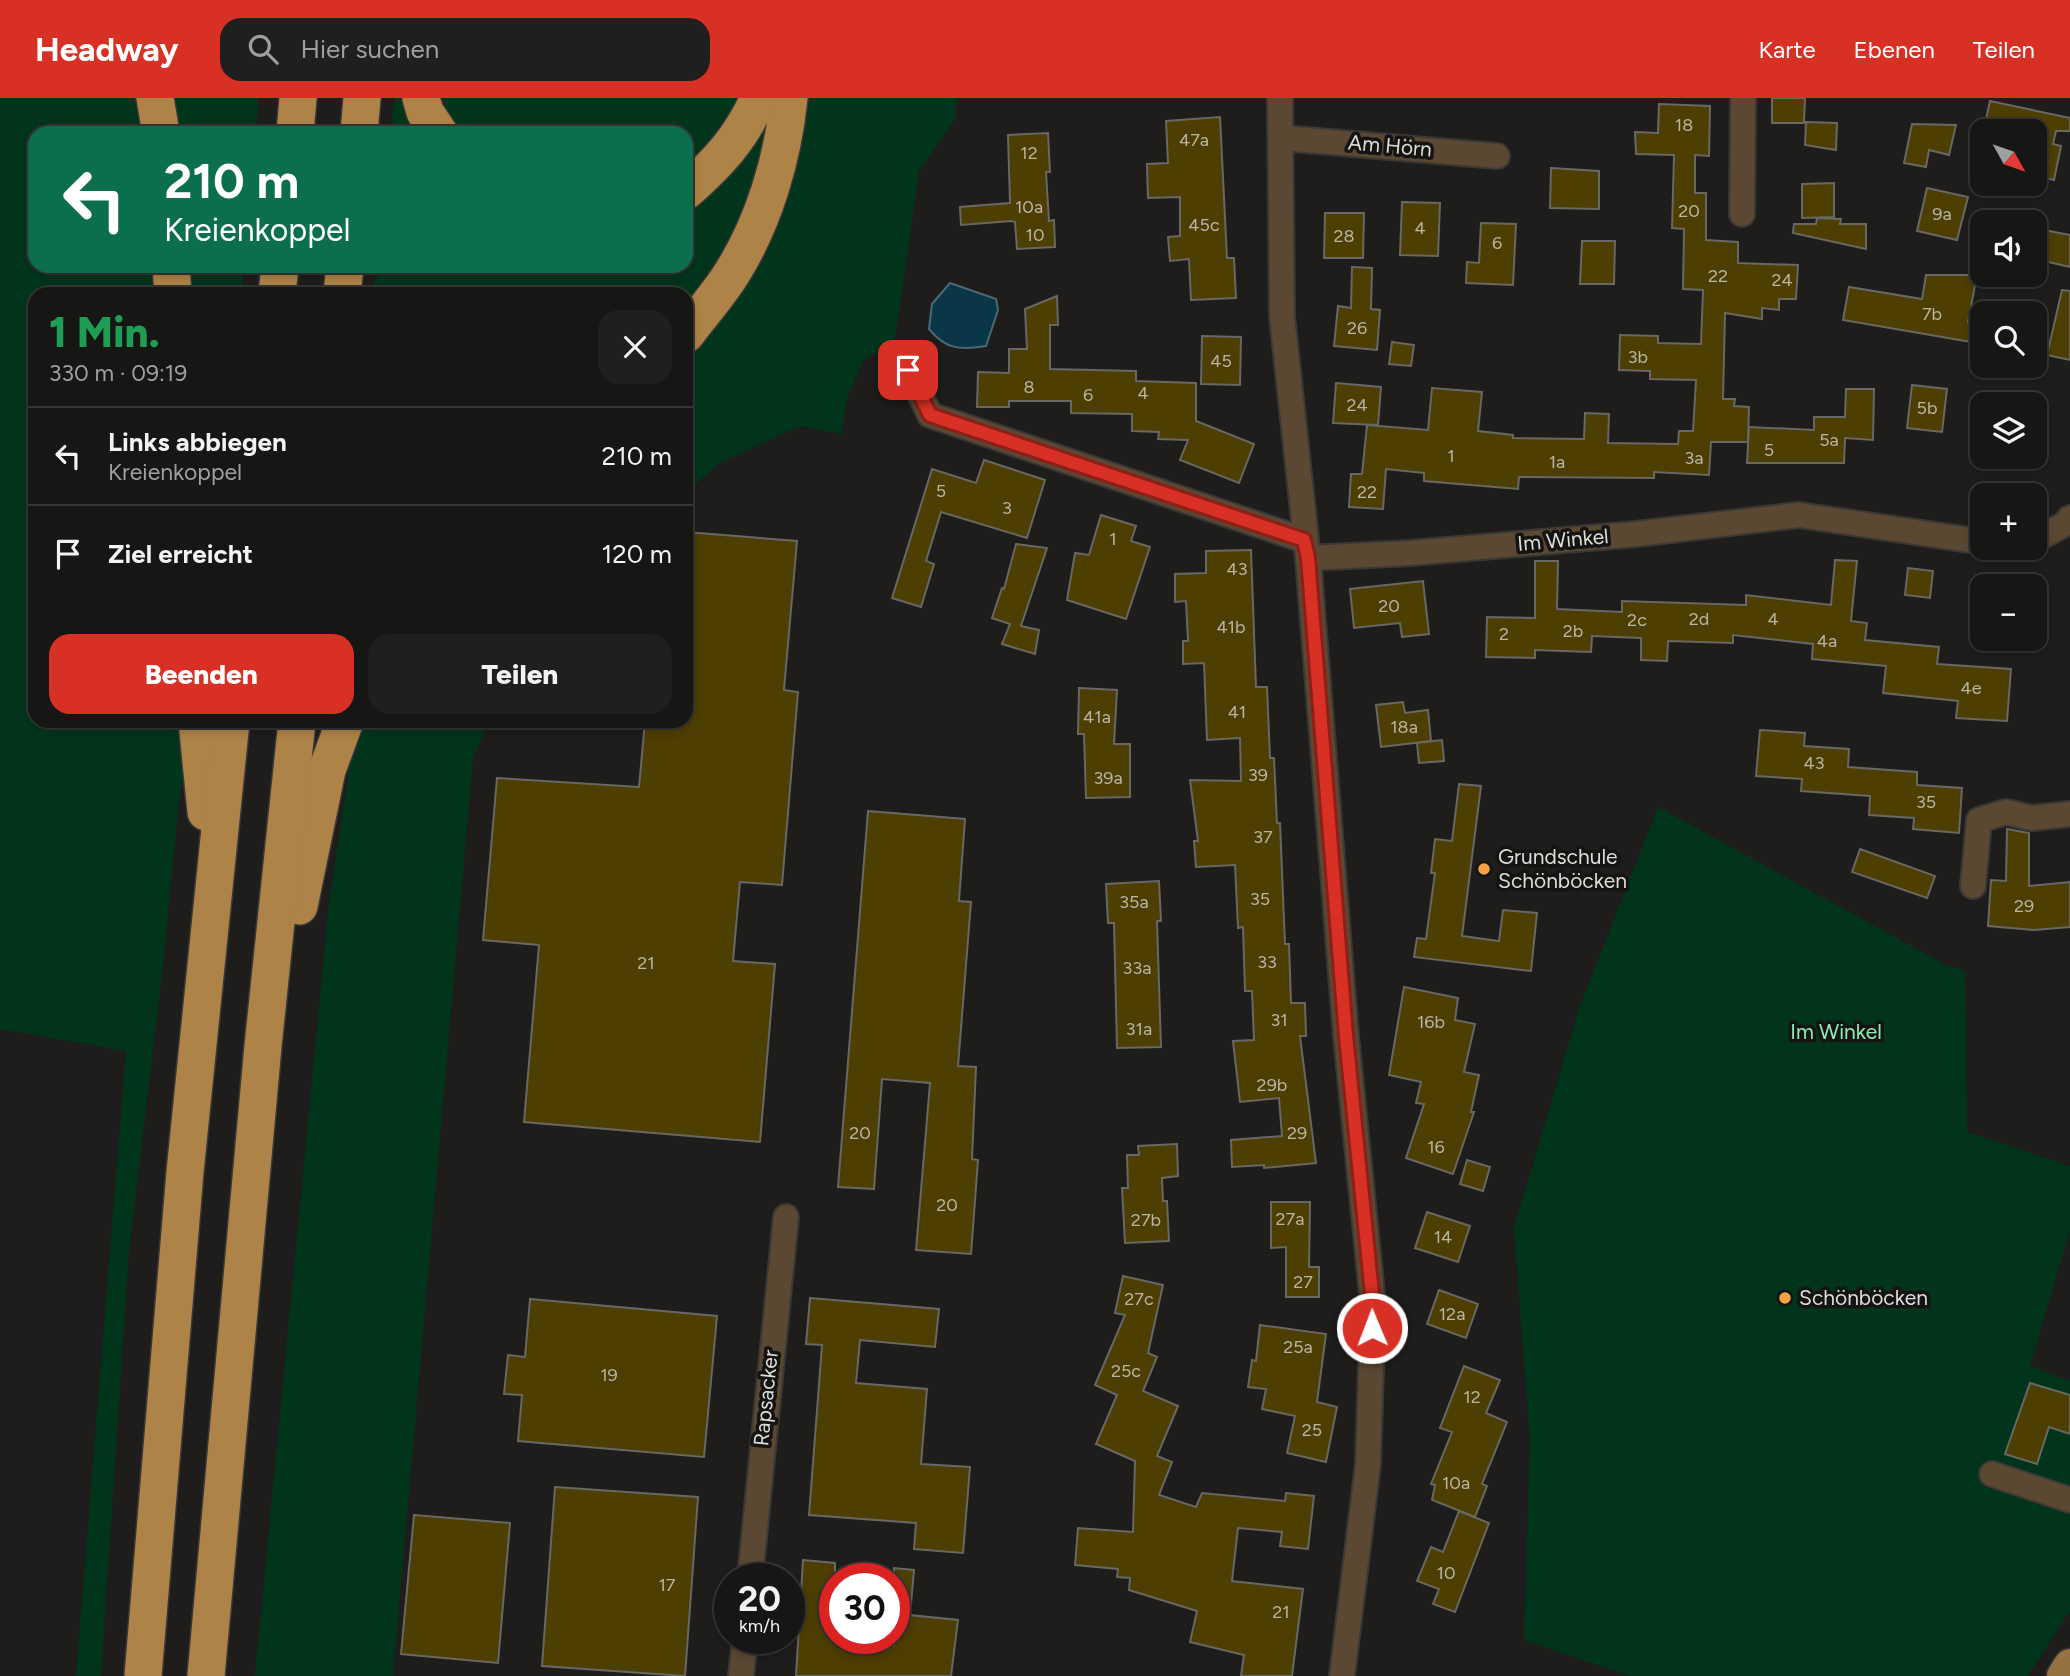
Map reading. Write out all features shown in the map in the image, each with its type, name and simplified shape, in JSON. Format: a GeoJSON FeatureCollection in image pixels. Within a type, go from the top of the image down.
{"type":"FeatureCollection","features":[{"type":"Feature","properties":{"kind":"highway"},"geometry":{"type":"LineString","coordinates":[[155,98],[160,126]]}},
{"type":"Feature","properties":{"kind":"highway"},"geometry":{"type":"LineString","coordinates":[[296,126],[298,98]]}},
{"type":"Feature","properties":{"kind":"highway"},"geometry":{"type":"LineString","coordinates":[[360,126],[362,98]]}},
{"type":"Feature","properties":{"kind":"highway"},"geometry":{"type":"LineString","coordinates":[[421,98],[425,113],[434,126]]}},
{"type":"Feature","properties":{"kind":"highway"},"geometry":{"type":"LineString","coordinates":[[693,185],[721,160],[737,139],[759,98]]}},
{"type":"Feature","properties":{"kind":"highway"},"geometry":{"type":"LineString","coordinates":[[693,325],[733,272],[766,201],[785,138],[789,98]]}},
{"type":"Feature","properties":{"kind":"highway"},"geometry":{"type":"LineString","coordinates":[[198,728],[214,886]]}},
{"type":"Feature","properties":{"kind":"highway"},"geometry":{"type":"LineString","coordinates":[[143,1676],[184,1171],[230,728]]}},
{"type":"Feature","properties":{"kind":"highway"},"geometry":{"type":"LineString","coordinates":[[206,1676],[263,1046],[296,728]]}},
{"type":"Feature","properties":{"kind":"highway"},"geometry":{"type":"LineString","coordinates":[[263,1046],[293,935],[327,770],[342,728]]}},
{"type":"Feature","properties":{"kind":"main road"},"geometry":{"type":"LineString","coordinates":[[2063,1676],[2070,1665]]}},
{"type":"Feature","properties":{"kind":"street"},"geometry":{"type":"LineString","coordinates":[[1280,98],[1282,316],[1306,549],[1346,1036],[1373,1304],[1368,1464],[1342,1676]]}},
{"type":"Feature","properties":{"kind":"street"},"geometry":{"type":"LineString","coordinates":[[1742,98],[1742,214]]}},
{"type":"Feature","properties":{"kind":"street","name":"Am Hörn"},"geometry":{"type":"LineString","coordinates":[[1282,138],[1497,156]]}},
{"type":"Feature","properties":{"kind":"street"},"geometry":{"type":"LineString","coordinates":[[908,370],[930,415],[1306,549]]}},
{"type":"Feature","properties":{"kind":"street","name":"Im Winkel"},"geometry":{"type":"LineString","coordinates":[[1306,549],[1411,554],[1636,534],[1799,514],[1970,540]]}},
{"type":"Feature","properties":{"kind":"street"},"geometry":{"type":"LineString","coordinates":[[2047,532],[2070,518]]}},
{"type":"Feature","properties":{"kind":"street"},"geometry":{"type":"LineString","coordinates":[[1973,887],[1979,820],[2006,812],[2032,818],[2070,814]]}},
{"type":"Feature","properties":{"kind":"street","name":"Rapsacker"},"geometry":{"type":"LineString","coordinates":[[751,1563],[786,1217]]}},
{"type":"Feature","properties":{"kind":"street"},"geometry":{"type":"LineString","coordinates":[[1992,1474],[2070,1500]]}},
{"type":"Feature","properties":{"kind":"street"},"geometry":{"type":"LineString","coordinates":[[741,1676],[743,1654]]}},
{"type":"Feature","properties":{"kind":"green space"},"geometry":{"type":"Polygon","coordinates":[[[0,98],[259,98],[257,126],[28,126],[28,273],[243,273],[242,287],[28,287],[28,728],[194,728],[179,799],[163,966],[129,1251],[101,1676],[76,1676],[126,1051],[0,1029],[0,98]]]}},
{"type":"Feature","properties":{"kind":"green space"},"geometry":{"type":"Polygon","coordinates":[[[394,98],[955,98],[956,117],[919,171],[894,346],[865,358],[846,400],[842,434],[800,426],[719,463],[693,487],[693,287],[374,287],[375,273],[693,273],[693,126],[392,126],[394,98]]]}},
{"type":"Feature","properties":{"kind":"green space"},"geometry":{"type":"Polygon","coordinates":[[[335,728],[486,728],[473,758],[393,1676],[255,1676],[329,903],[352,749],[335,728]]]}},
{"type":"Feature","properties":{"kind":"green space","name":"Schönböcken"},"geometry":{"type":"Polygon","coordinates":[[[1658,807],[1942,963],[1965,971],[1967,1132],[2070,1166],[2070,1230],[2030,1366],[2070,1381],[2070,1610],[2028,1676],[1630,1676],[1524,1640],[1530,1441],[1514,1228],[1580,1006],[1658,807]]]}},
{"type":"Feature","properties":{"kind":"water"},"geometry":{"type":"Polygon","coordinates":[[[950,283],[996,299],[998,310],[986,346],[954,347],[935,336],[929,329],[932,304],[950,283]]]}},
{"type":"Feature","properties":{"kind":"building"},"geometry":{"type":"Polygon","coordinates":[[[1772,98],[1805,98],[1804,123],[1772,123],[1772,98]]]}},
{"type":"Feature","properties":{"kind":"building"},"geometry":{"type":"Polygon","coordinates":[[[1990,101],[2070,118],[2070,131],[2056,131],[2053,144],[2061,146],[2054,180],[2048,178],[2048,119],[1986,119],[1990,101]]]}},
{"type":"Feature","properties":{"kind":"building"},"geometry":{"type":"Polygon","coordinates":[[[1659,104],[1710,106],[1709,156],[1695,155],[1695,193],[1706,193],[1706,240],[1738,242],[1738,263],[1798,265],[1796,299],[1779,299],[1779,310],[1762,308],[1762,319],[1725,313],[1723,399],[1735,399],[1734,406],[1749,407],[1748,442],[1711,442],[1709,475],[1654,472],[1654,478],[1519,477],[1518,489],[1424,481],[1424,473],[1386,469],[1383,509],[1349,507],[1351,474],[1362,474],[1367,425],[1428,430],[1432,388],[1482,392],[1478,431],[1513,435],[1513,438],[1584,439],[1585,413],[1609,414],[1608,443],[1678,444],[1679,431],[1693,431],[1696,380],[1650,379],[1650,371],[1619,370],[1620,335],[1658,336],[1658,343],[1701,344],[1703,290],[1683,289],[1684,229],[1672,228],[1674,155],[1636,154],[1635,132],[1658,133],[1659,104]]]}},
{"type":"Feature","properties":{"kind":"building"},"geometry":{"type":"Polygon","coordinates":[[[1220,117],[1227,258],[1234,258],[1236,298],[1191,300],[1189,259],[1170,261],[1168,237],[1180,236],[1180,197],[1148,198],[1147,164],[1168,163],[1166,121],[1220,117]]]}},
{"type":"Feature","properties":{"kind":"building"},"geometry":{"type":"Polygon","coordinates":[[[1806,122],[1837,123],[1836,150],[1805,145],[1806,122]]]}},
{"type":"Feature","properties":{"kind":"building"},"geometry":{"type":"Polygon","coordinates":[[[1912,124],[1956,125],[1949,155],[1929,150],[1926,167],[1904,163],[1912,124]]]}},
{"type":"Feature","properties":{"kind":"building"},"geometry":{"type":"Polygon","coordinates":[[[1048,133],[1050,172],[1046,172],[1049,221],[1054,220],[1055,247],[1017,249],[1015,222],[1011,221],[961,225],[960,207],[1010,203],[1008,135],[1048,133]]]}},
{"type":"Feature","properties":{"kind":"building"},"geometry":{"type":"Polygon","coordinates":[[[1551,168],[1599,171],[1599,209],[1550,208],[1551,168]]]}},
{"type":"Feature","properties":{"kind":"building"},"geometry":{"type":"Polygon","coordinates":[[[1834,183],[1834,217],[1802,218],[1802,184],[1834,183]]]}},
{"type":"Feature","properties":{"kind":"building"},"geometry":{"type":"Polygon","coordinates":[[[1927,188],[1968,197],[1957,240],[1917,231],[1927,188]]]}},
{"type":"Feature","properties":{"kind":"building"},"geometry":{"type":"Polygon","coordinates":[[[1402,202],[1440,203],[1438,256],[1400,255],[1402,202]]]}},
{"type":"Feature","properties":{"kind":"building"},"geometry":{"type":"Polygon","coordinates":[[[1325,213],[1364,213],[1363,258],[1324,258],[1325,213]]]}},
{"type":"Feature","properties":{"kind":"building"},"geometry":{"type":"Polygon","coordinates":[[[1817,218],[1841,219],[1840,224],[1866,224],[1866,249],[1793,233],[1794,224],[1816,224],[1817,218]]]}},
{"type":"Feature","properties":{"kind":"building"},"geometry":{"type":"Polygon","coordinates":[[[1481,223],[1516,224],[1513,285],[1466,283],[1467,262],[1479,263],[1481,223]]]}},
{"type":"Feature","properties":{"kind":"building"},"geometry":{"type":"Polygon","coordinates":[[[2047,231],[2070,235],[2070,267],[2047,262],[2047,231]]]}},
{"type":"Feature","properties":{"kind":"building"},"geometry":{"type":"Polygon","coordinates":[[[1582,241],[1615,241],[1614,284],[1580,284],[1582,241]]]}},
{"type":"Feature","properties":{"kind":"building"},"geometry":{"type":"Polygon","coordinates":[[[1352,267],[1372,268],[1371,309],[1380,310],[1377,350],[1334,346],[1338,306],[1351,308],[1352,267]]]}},
{"type":"Feature","properties":{"kind":"building"},"geometry":{"type":"Polygon","coordinates":[[[1926,275],[1970,275],[1970,287],[1975,287],[1968,322],[1970,342],[1843,320],[1849,287],[1922,299],[1926,275]]]}},
{"type":"Feature","properties":{"kind":"building"},"geometry":{"type":"Polygon","coordinates":[[[2062,290],[2070,291],[2070,360],[2047,355],[2062,290]]]}},
{"type":"Feature","properties":{"kind":"building"},"geometry":{"type":"Polygon","coordinates":[[[1057,296],[1058,325],[1050,325],[1050,369],[1136,371],[1136,381],[1196,383],[1196,421],[1254,444],[1239,483],[1180,460],[1188,440],[1158,439],[1159,432],[1132,431],[1132,414],[1071,413],[1071,401],[1009,401],[1009,407],[977,407],[978,372],[1009,373],[1009,349],[1027,349],[1025,309],[1057,296]]]}},
{"type":"Feature","properties":{"kind":"building"},"geometry":{"type":"Polygon","coordinates":[[[1202,336],[1241,337],[1240,385],[1201,384],[1202,336]]]}},
{"type":"Feature","properties":{"kind":"building"},"geometry":{"type":"Polygon","coordinates":[[[1392,342],[1414,345],[1411,366],[1389,364],[1392,342]]]}},
{"type":"Feature","properties":{"kind":"building"},"geometry":{"type":"Polygon","coordinates":[[[1336,383],[1381,387],[1378,425],[1333,423],[1336,383]]]}},
{"type":"Feature","properties":{"kind":"building"},"geometry":{"type":"Polygon","coordinates":[[[1912,385],[1947,389],[1942,432],[1907,428],[1912,385]]]}},
{"type":"Feature","properties":{"kind":"building"},"geometry":{"type":"Polygon","coordinates":[[[1846,389],[1874,389],[1873,440],[1845,438],[1844,463],[1747,463],[1749,427],[1814,430],[1814,417],[1845,417],[1846,389]]]}},
{"type":"Feature","properties":{"kind":"building"},"geometry":{"type":"Polygon","coordinates":[[[984,460],[1045,480],[1027,538],[941,512],[926,561],[934,564],[921,607],[892,598],[932,469],[976,483],[984,460]]]}},
{"type":"Feature","properties":{"kind":"building"},"geometry":{"type":"Polygon","coordinates":[[[1101,515],[1136,526],[1131,541],[1150,547],[1126,619],[1067,600],[1075,553],[1089,555],[1101,515]]]}},
{"type":"Feature","properties":{"kind":"building"},"geometry":{"type":"Polygon","coordinates":[[[693,533],[797,541],[784,690],[798,692],[782,885],[740,882],[733,961],[775,964],[760,1142],[524,1122],[539,945],[483,940],[497,778],[639,787],[644,728],[693,728],[693,533]]]}},
{"type":"Feature","properties":{"kind":"building"},"geometry":{"type":"Polygon","coordinates":[[[1016,544],[1047,548],[1021,626],[1039,630],[1035,654],[1002,644],[1010,624],[992,618],[1002,588],[1004,589],[1016,544]]]}},
{"type":"Feature","properties":{"kind":"building"},"geometry":{"type":"Polygon","coordinates":[[[1251,550],[1256,687],[1267,687],[1270,758],[1274,758],[1277,823],[1280,823],[1285,944],[1289,944],[1291,1003],[1305,1003],[1306,1036],[1300,1036],[1316,1163],[1264,1168],[1264,1165],[1232,1167],[1231,1140],[1282,1136],[1279,1098],[1240,1102],[1233,1041],[1254,1040],[1252,991],[1245,991],[1243,927],[1238,928],[1235,865],[1196,867],[1194,841],[1198,841],[1190,780],[1241,781],[1240,738],[1207,740],[1204,663],[1183,664],[1183,641],[1188,641],[1186,601],[1175,602],[1175,574],[1206,573],[1206,551],[1251,550]]]}},
{"type":"Feature","properties":{"kind":"building"},"geometry":{"type":"Polygon","coordinates":[[[1835,560],[1857,561],[1851,621],[1867,623],[1865,640],[1939,647],[1937,664],[2011,669],[2007,721],[1956,718],[1958,701],[1883,693],[1886,666],[1812,659],[1813,644],[1733,635],[1733,643],[1668,641],[1667,661],[1641,660],[1641,638],[1592,636],[1591,652],[1535,650],[1535,658],[1486,657],[1487,617],[1535,618],[1535,561],[1558,561],[1557,609],[1622,612],[1622,601],[1746,605],[1746,595],[1831,605],[1835,560]]]}},
{"type":"Feature","properties":{"kind":"building"},"geometry":{"type":"Polygon","coordinates":[[[1908,568],[1933,571],[1930,598],[1905,595],[1908,568]]]}},
{"type":"Feature","properties":{"kind":"building"},"geometry":{"type":"Polygon","coordinates":[[[1423,581],[1429,634],[1402,637],[1400,623],[1354,628],[1350,589],[1423,581]]]}},
{"type":"Feature","properties":{"kind":"building"},"geometry":{"type":"Polygon","coordinates":[[[1079,688],[1117,690],[1114,744],[1130,744],[1130,797],[1086,798],[1084,734],[1078,734],[1079,688]]]}},
{"type":"Feature","properties":{"kind":"building"},"geometry":{"type":"Polygon","coordinates":[[[1403,702],[1405,713],[1428,710],[1431,741],[1381,747],[1376,705],[1403,702]]]}},
{"type":"Feature","properties":{"kind":"building"},"geometry":{"type":"Polygon","coordinates":[[[1760,730],[1805,733],[1804,746],[1849,749],[1848,767],[1917,772],[1917,785],[1962,788],[1959,833],[1913,829],[1914,818],[1869,815],[1870,796],[1801,791],[1802,779],[1756,776],[1760,730]]]}},
{"type":"Feature","properties":{"kind":"building"},"geometry":{"type":"Polygon","coordinates":[[[1442,740],[1444,761],[1419,763],[1417,743],[1442,740]]]}},
{"type":"Feature","properties":{"kind":"building"},"geometry":{"type":"Polygon","coordinates":[[[1459,784],[1481,786],[1462,936],[1499,941],[1503,910],[1537,913],[1531,971],[1414,957],[1417,938],[1426,939],[1435,873],[1431,873],[1435,839],[1452,841],[1459,784]]]}},
{"type":"Feature","properties":{"kind":"building"},"geometry":{"type":"Polygon","coordinates":[[[868,811],[965,819],[959,901],[971,902],[958,1066],[976,1067],[972,1159],[978,1160],[971,1254],[916,1250],[930,1083],[882,1079],[874,1189],[838,1187],[868,811]]]}},
{"type":"Feature","properties":{"kind":"building"},"geometry":{"type":"Polygon","coordinates":[[[2007,829],[2029,833],[2029,886],[2070,882],[2070,927],[2034,930],[1988,926],[1991,880],[2006,881],[2007,829]]]}},
{"type":"Feature","properties":{"kind":"building"},"geometry":{"type":"Polygon","coordinates":[[[1860,849],[1935,876],[1927,898],[1852,872],[1860,849]]]}},
{"type":"Feature","properties":{"kind":"building"},"geometry":{"type":"Polygon","coordinates":[[[1159,881],[1161,921],[1157,921],[1161,1047],[1117,1048],[1114,923],[1108,923],[1106,884],[1159,881]]]}},
{"type":"Feature","properties":{"kind":"building"},"geometry":{"type":"Polygon","coordinates":[[[1404,987],[1458,998],[1455,1020],[1475,1024],[1464,1072],[1479,1075],[1471,1112],[1474,1112],[1453,1174],[1406,1158],[1424,1104],[1416,1103],[1421,1082],[1389,1075],[1404,987]]]}},
{"type":"Feature","properties":{"kind":"building"},"geometry":{"type":"Polygon","coordinates":[[[1177,1144],[1178,1176],[1162,1178],[1163,1201],[1167,1201],[1169,1241],[1125,1243],[1122,1188],[1128,1188],[1127,1155],[1139,1155],[1138,1146],[1177,1144]]]}},
{"type":"Feature","properties":{"kind":"building"},"geometry":{"type":"Polygon","coordinates":[[[1467,1160],[1490,1167],[1483,1191],[1460,1184],[1467,1160]]]}},
{"type":"Feature","properties":{"kind":"building"},"geometry":{"type":"Polygon","coordinates":[[[1271,1202],[1310,1202],[1309,1267],[1319,1267],[1319,1297],[1286,1297],[1286,1247],[1271,1248],[1271,1202]]]}},
{"type":"Feature","properties":{"kind":"building"},"geometry":{"type":"Polygon","coordinates":[[[1427,1212],[1470,1226],[1458,1262],[1415,1248],[1427,1212]]]}},
{"type":"Feature","properties":{"kind":"building"},"geometry":{"type":"Polygon","coordinates":[[[1123,1276],[1163,1285],[1148,1353],[1157,1357],[1143,1391],[1178,1406],[1157,1456],[1172,1462],[1159,1495],[1196,1507],[1202,1493],[1285,1501],[1286,1493],[1314,1496],[1308,1549],[1280,1546],[1282,1532],[1238,1528],[1232,1581],[1303,1589],[1292,1676],[1241,1676],[1244,1655],[1190,1642],[1197,1611],[1129,1590],[1130,1578],[1117,1577],[1118,1569],[1075,1565],[1078,1528],[1133,1532],[1135,1461],[1096,1444],[1117,1395],[1095,1385],[1125,1315],[1115,1313],[1123,1276]]]}},
{"type":"Feature","properties":{"kind":"building"},"geometry":{"type":"Polygon","coordinates":[[[1439,1290],[1478,1304],[1466,1338],[1427,1324],[1439,1290]]]}},
{"type":"Feature","properties":{"kind":"building"},"geometry":{"type":"Polygon","coordinates":[[[810,1298],[939,1309],[935,1347],[860,1340],[856,1383],[927,1389],[921,1464],[970,1467],[963,1553],[914,1549],[916,1523],[809,1515],[822,1345],[806,1344],[810,1298]]]}},
{"type":"Feature","properties":{"kind":"building"},"geometry":{"type":"Polygon","coordinates":[[[530,1299],[717,1316],[704,1457],[518,1441],[522,1395],[504,1394],[508,1355],[525,1357],[530,1299]]]}},
{"type":"Feature","properties":{"kind":"building"},"geometry":{"type":"Polygon","coordinates":[[[1260,1325],[1326,1334],[1317,1402],[1337,1407],[1326,1462],[1287,1453],[1295,1416],[1262,1409],[1266,1389],[1248,1387],[1252,1360],[1256,1361],[1260,1325]]]}},
{"type":"Feature","properties":{"kind":"building"},"geometry":{"type":"Polygon","coordinates":[[[1464,1366],[1500,1380],[1486,1413],[1507,1422],[1482,1484],[1487,1486],[1475,1517],[1432,1500],[1435,1485],[1431,1484],[1452,1432],[1440,1428],[1464,1366]]]}},
{"type":"Feature","properties":{"kind":"building"},"geometry":{"type":"Polygon","coordinates":[[[2030,1383],[2070,1395],[2070,1434],[2049,1427],[2037,1464],[2005,1454],[2030,1383]]]}},
{"type":"Feature","properties":{"kind":"building"},"geometry":{"type":"Polygon","coordinates":[[[555,1487],[698,1497],[685,1676],[542,1666],[555,1487]]]}},
{"type":"Feature","properties":{"kind":"building"},"geometry":{"type":"Polygon","coordinates":[[[1459,1511],[1489,1523],[1455,1612],[1433,1604],[1439,1589],[1417,1581],[1431,1547],[1443,1552],[1459,1511]]]}},
{"type":"Feature","properties":{"kind":"building"},"geometry":{"type":"Polygon","coordinates":[[[414,1515],[510,1523],[498,1663],[401,1654],[414,1515]]]}},
{"type":"Feature","properties":{"kind":"building"},"geometry":{"type":"Polygon","coordinates":[[[803,1560],[835,1563],[819,1563],[819,1654],[910,1654],[910,1615],[958,1620],[951,1676],[796,1676],[797,1654],[805,1654],[805,1563],[803,1560]]]}},
{"type":"Feature","properties":{"kind":"building"},"geometry":{"type":"Polygon","coordinates":[[[910,1570],[914,1570],[910,1615],[910,1570]]]}},
{"type":"Feature","properties":{"kind":"place","name":"Grundschule Schönböcken"},"geometry":{"type":"Point","coordinates":[1484,869]}},
{"type":"Feature","properties":{"kind":"place","name":"Schönböcken"},"geometry":{"type":"Point","coordinates":[1785,1298]}},
{"type":"Feature","properties":{"kind":"route"},"geometry":{"type":"LineString","coordinates":[[908,370],[930,415],[1304,540],[1308,558],[1346,1036],[1373,1304],[1372,1328]]}}]}
